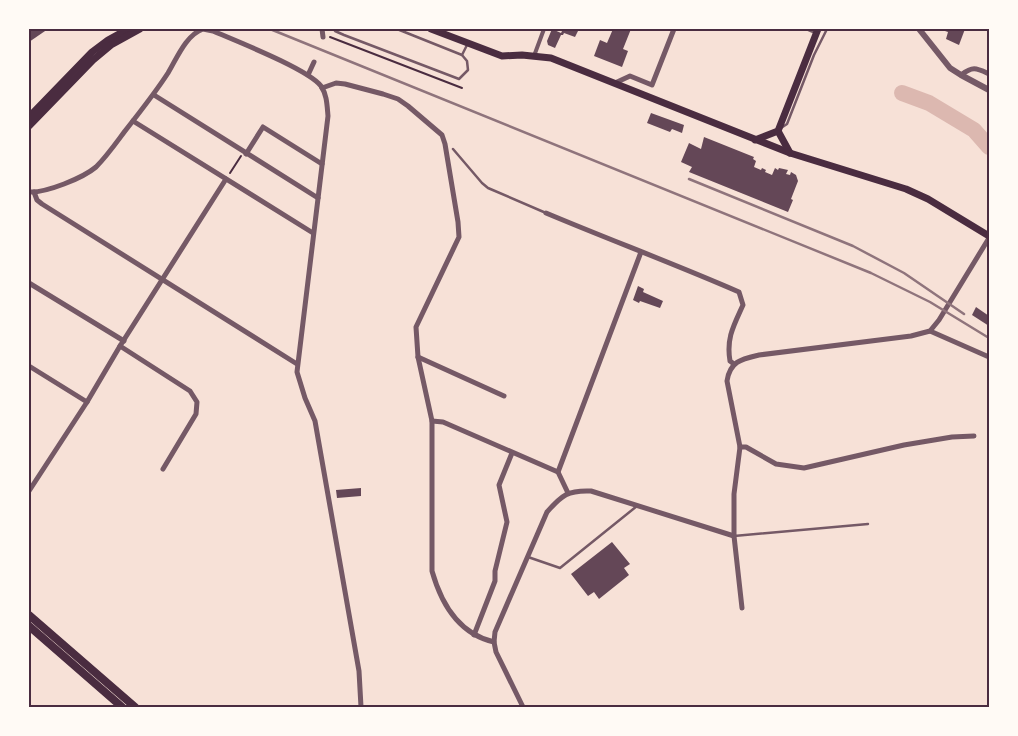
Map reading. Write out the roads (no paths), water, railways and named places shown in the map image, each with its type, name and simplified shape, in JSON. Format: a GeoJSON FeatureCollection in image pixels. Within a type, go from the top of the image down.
{"type":"FeatureCollection","features":[{"type":"Feature","properties":{"kind":"main road"},"geometry":{"type":"LineString","coordinates":[[29,117],[92,52],[128,29]]}},
{"type":"Feature","properties":{"kind":"main road"},"geometry":{"type":"LineString","coordinates":[[29,126],[93,60],[111,45],[140,29]]}},
{"type":"Feature","properties":{"kind":"main road"},"geometry":{"type":"LineString","coordinates":[[431,29],[443,31],[502,56],[550,58],[790,154],[906,189],[928,199],[989,237]]}},
{"type":"Feature","properties":{"kind":"main road"},"geometry":{"type":"LineString","coordinates":[[790,154],[778,131],[814,30]]}},
{"type":"Feature","properties":{"kind":"main road"},"geometry":{"type":"LineString","coordinates":[[755,140],[778,131]]}},
{"type":"Feature","properties":{"kind":"main road"},"geometry":{"type":"LineString","coordinates":[[29,615],[135,707]]}},
{"type":"Feature","properties":{"kind":"main road"},"geometry":{"type":"LineString","coordinates":[[29,626],[122,707]]}},
{"type":"Feature","properties":{"kind":"street"},"geometry":{"type":"LineString","coordinates":[[297,364],[42,204],[32,192],[59,185],[84,175],[95,168],[154,95],[191,36],[203,29],[214,31],[308,75],[322,88],[327,100],[328,116],[297,364],[300,386],[317,428],[360,671],[361,707]]}},
{"type":"Feature","properties":{"kind":"street"},"geometry":{"type":"LineString","coordinates":[[534,56],[544,29]]}},
{"type":"Feature","properties":{"kind":"street"},"geometry":{"type":"LineString","coordinates":[[648,96],[674,29]]}},
{"type":"Feature","properties":{"kind":"street"},"geometry":{"type":"LineString","coordinates":[[919,29],[950,68],[989,90]]}},
{"type":"Feature","properties":{"kind":"street"},"geometry":{"type":"LineString","coordinates":[[308,75],[314,62]]}},
{"type":"Feature","properties":{"kind":"street"},"geometry":{"type":"LineString","coordinates":[[961,75],[969,69],[976,69],[989,74]]}},
{"type":"Feature","properties":{"kind":"street"},"geometry":{"type":"LineString","coordinates":[[615,83],[630,76],[652,85]]}},
{"type":"Feature","properties":{"kind":"street"},"geometry":{"type":"LineString","coordinates":[[322,88],[336,83],[392,97],[408,106],[442,135],[445,144],[459,237],[416,327],[418,357],[432,422],[432,571],[445,605],[461,625],[474,635],[494,642]]}},
{"type":"Feature","properties":{"kind":"street"},"geometry":{"type":"LineString","coordinates":[[154,95],[318,198]]}},
{"type":"Feature","properties":{"kind":"street"},"geometry":{"type":"LineString","coordinates":[[133,121],[313,233]]}},
{"type":"Feature","properties":{"kind":"street"},"geometry":{"type":"LineString","coordinates":[[245,153],[263,127],[322,164]]}},
{"type":"Feature","properties":{"kind":"street"},"geometry":{"type":"LineString","coordinates":[[29,491],[87,402],[226,179]]}},
{"type":"Feature","properties":{"kind":"street"},"geometry":{"type":"LineString","coordinates":[[546,213],[670,262],[739,292],[743,304],[729,338],[728,350],[730,361],[734,364]]}},
{"type":"Feature","properties":{"kind":"street"},"geometry":{"type":"LineString","coordinates":[[742,608],[734,536],[734,494],[740,447],[727,380],[728,372],[734,364],[759,355],[904,337],[930,331],[939,320],[989,237]]}},
{"type":"Feature","properties":{"kind":"street"},"geometry":{"type":"LineString","coordinates":[[558,472],[641,252]]}},
{"type":"Feature","properties":{"kind":"street"},"geometry":{"type":"LineString","coordinates":[[29,283],[190,391],[196,402],[196,414],[163,469]]}},
{"type":"Feature","properties":{"kind":"street"},"geometry":{"type":"LineString","coordinates":[[930,331],[989,357]]}},
{"type":"Feature","properties":{"kind":"street"},"geometry":{"type":"LineString","coordinates":[[418,357],[504,396]]}},
{"type":"Feature","properties":{"kind":"street"},"geometry":{"type":"LineString","coordinates":[[29,366],[87,402]]}},
{"type":"Feature","properties":{"kind":"street"},"geometry":{"type":"LineString","coordinates":[[432,422],[443,422],[558,472],[568,493]]}},
{"type":"Feature","properties":{"kind":"street"},"geometry":{"type":"LineString","coordinates":[[740,447],[746,447],[776,464],[804,468],[904,445],[952,437],[974,436]]}},
{"type":"Feature","properties":{"kind":"street"},"geometry":{"type":"LineString","coordinates":[[474,635],[495,581],[494,571],[507,522],[499,485],[512,453]]}},
{"type":"Feature","properties":{"kind":"street"},"geometry":{"type":"LineString","coordinates":[[523,707],[496,652],[494,642],[496,632],[547,512],[557,501],[568,493],[591,491],[734,536]]}},
{"type":"Feature","properties":{"kind":"lane"},"geometry":{"type":"LineString","coordinates":[[334,29],[334,31],[459,79],[468,70],[467,61],[462,55],[397,29]]}},
{"type":"Feature","properties":{"kind":"lane"},"geometry":{"type":"LineString","coordinates":[[778,131],[787,124],[814,55],[827,29]]}},
{"type":"Feature","properties":{"kind":"lane"},"geometry":{"type":"LineString","coordinates":[[462,55],[468,43]]}},
{"type":"Feature","properties":{"kind":"lane"},"geometry":{"type":"LineString","coordinates":[[453,149],[488,188],[546,213]]}},
{"type":"Feature","properties":{"kind":"lane"},"geometry":{"type":"LineString","coordinates":[[528,557],[560,568],[637,506]]}},
{"type":"Feature","properties":{"kind":"lane"},"geometry":{"type":"LineString","coordinates":[[734,536],[868,524]]}},
{"type":"Feature","properties":{"kind":"waterway"},"geometry":{"type":"LineString","coordinates":[[902,93],[929,103],[974,130],[989,147]]}},
{"type":"Feature","properties":{"kind":"railway"},"geometry":{"type":"LineString","coordinates":[[270,29],[871,273],[930,302],[989,338]]}},
{"type":"Feature","properties":{"kind":"railway"},"geometry":{"type":"LineString","coordinates":[[689,179],[853,246],[904,273],[964,314]]}}]}
